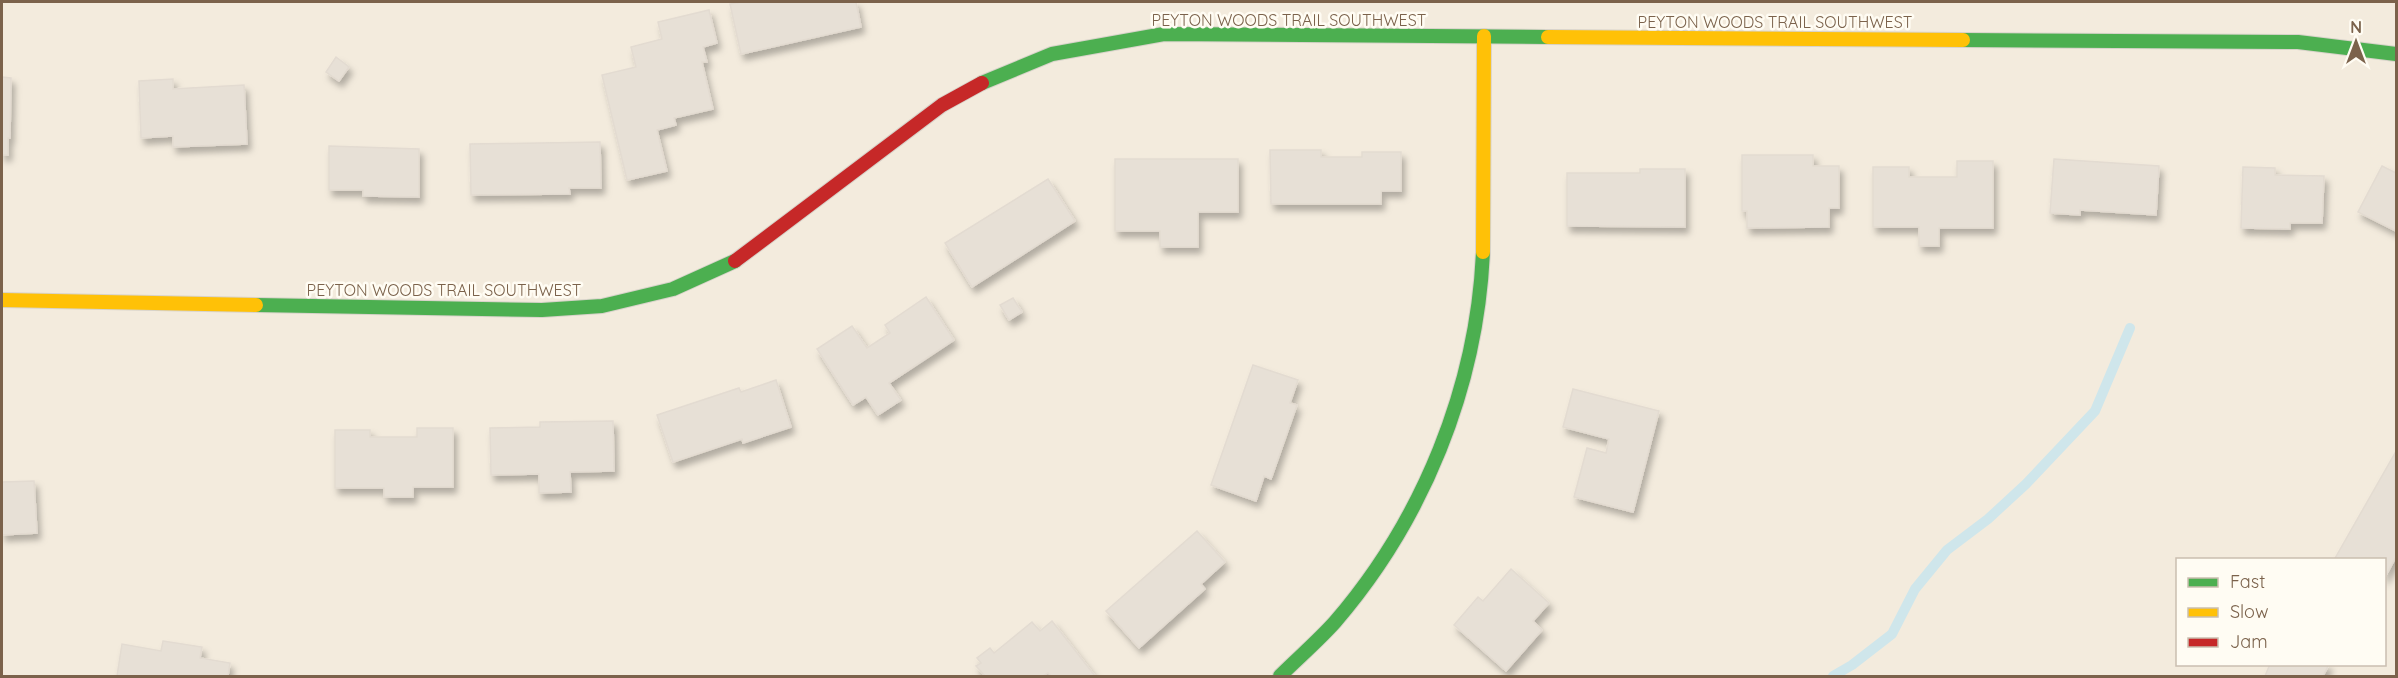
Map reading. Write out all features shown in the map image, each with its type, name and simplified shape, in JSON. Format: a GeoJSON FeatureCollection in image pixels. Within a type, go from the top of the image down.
{"type":"FeatureCollection","features":[{"type":"Feature","properties":{"kind":"street","name":"PEYTON WOODS TRAIL SOUTHWEST"},"geometry":{"type":"LineString","coordinates":[[2,300],[542,310],[602,306],[674,288],[735,261],[942,105],[995,76],[1052,54],[1164,34],[2298,42],[2397,54]]}},
{"type":"Feature","properties":{"kind":"street"},"geometry":{"type":"LineString","coordinates":[[1280,676],[1335,621],[1386,554],[1426,481],[1453,413],[1472,342],[1482,269],[1484,36]]}},
{"type":"Feature","properties":{"kind":"shaded area"},"geometry":{"type":"Polygon","coordinates":[[[2,2],[2396,2],[2396,676],[2,676],[2,2]]]}},
{"type":"Feature","properties":{"kind":"building"},"geometry":{"type":"Polygon","coordinates":[[[742,2],[856,2],[861,27],[741,54],[730,4],[742,2]]]}},
{"type":"Feature","properties":{"kind":"building"},"geometry":{"type":"Polygon","coordinates":[[[709,10],[717,43],[703,47],[707,62],[702,62],[713,109],[674,118],[676,125],[657,130],[667,171],[627,180],[602,75],[636,67],[631,47],[662,39],[658,22],[709,10]]]}},
{"type":"Feature","properties":{"kind":"building"},"geometry":{"type":"Polygon","coordinates":[[[336,57],[349,67],[339,81],[326,72],[336,57]]]}},
{"type":"Feature","properties":{"kind":"building"},"geometry":{"type":"Polygon","coordinates":[[[2,77],[11,78],[8,155],[2,155],[2,77]]]}},
{"type":"Feature","properties":{"kind":"building"},"geometry":{"type":"Polygon","coordinates":[[[173,79],[173,89],[244,85],[247,144],[173,147],[173,136],[141,138],[139,81],[173,79]]]}},
{"type":"Feature","properties":{"kind":"building"},"geometry":{"type":"Polygon","coordinates":[[[600,142],[601,188],[569,188],[570,194],[471,195],[470,144],[600,142]]]}},
{"type":"Feature","properties":{"kind":"building"},"geometry":{"type":"Polygon","coordinates":[[[329,146],[419,149],[419,197],[363,196],[363,190],[329,190],[329,146]]]}},
{"type":"Feature","properties":{"kind":"building"},"geometry":{"type":"Polygon","coordinates":[[[1270,150],[1321,150],[1321,157],[1362,157],[1362,152],[1401,152],[1401,191],[1381,191],[1381,204],[1271,204],[1270,150]]]}},
{"type":"Feature","properties":{"kind":"building"},"geometry":{"type":"Polygon","coordinates":[[[1742,155],[1813,155],[1813,166],[1839,166],[1839,208],[1829,208],[1829,227],[1747,228],[1747,211],[1742,211],[1742,155]]]}},
{"type":"Feature","properties":{"kind":"building"},"geometry":{"type":"Polygon","coordinates":[[[1115,159],[1238,159],[1238,212],[1198,212],[1198,247],[1160,247],[1160,231],[1115,231],[1115,159]]]}},
{"type":"Feature","properties":{"kind":"building"},"geometry":{"type":"Polygon","coordinates":[[[2054,159],[2159,166],[2156,215],[2080,210],[2080,215],[2050,213],[2054,159]]]}},
{"type":"Feature","properties":{"kind":"building"},"geometry":{"type":"Polygon","coordinates":[[[1957,161],[1993,161],[1993,228],[1939,228],[1939,246],[1919,246],[1919,227],[1873,227],[1873,167],[1909,167],[1909,177],[1957,177],[1957,161]]]}},
{"type":"Feature","properties":{"kind":"building"},"geometry":{"type":"Polygon","coordinates":[[[2382,166],[2396,173],[2396,231],[2358,212],[2382,166]]]}},
{"type":"Feature","properties":{"kind":"building"},"geometry":{"type":"Polygon","coordinates":[[[2243,167],[2275,168],[2275,175],[2324,176],[2322,223],[2290,223],[2290,229],[2241,228],[2243,167]]]}},
{"type":"Feature","properties":{"kind":"building"},"geometry":{"type":"Polygon","coordinates":[[[1640,169],[1685,169],[1685,227],[1567,226],[1567,173],[1640,173],[1640,169]]]}},
{"type":"Feature","properties":{"kind":"building"},"geometry":{"type":"Polygon","coordinates":[[[1048,179],[1075,221],[972,287],[945,243],[1048,179]]]}},
{"type":"Feature","properties":{"kind":"building"},"geometry":{"type":"Polygon","coordinates":[[[926,297],[954,340],[889,383],[901,400],[878,415],[866,397],[853,405],[817,349],[852,326],[867,348],[890,333],[885,325],[926,297]]]}},
{"type":"Feature","properties":{"kind":"building"},"geometry":{"type":"Polygon","coordinates":[[[1013,298],[1022,312],[1009,320],[1000,305],[1013,298]]]}},
{"type":"Feature","properties":{"kind":"building"},"geometry":{"type":"Polygon","coordinates":[[[1253,365],[1298,380],[1290,403],[1297,405],[1271,479],[1264,476],[1256,501],[1211,485],[1253,365]]]}},
{"type":"Feature","properties":{"kind":"building"},"geometry":{"type":"Polygon","coordinates":[[[776,380],[791,427],[743,443],[742,439],[673,462],[657,415],[739,388],[741,392],[776,380]]]}},
{"type":"Feature","properties":{"kind":"building"},"geometry":{"type":"Polygon","coordinates":[[[1573,389],[1659,411],[1633,512],[1574,497],[1587,448],[1606,453],[1609,439],[1563,427],[1573,389]]]}},
{"type":"Feature","properties":{"kind":"building"},"geometry":{"type":"Polygon","coordinates":[[[613,421],[614,471],[570,472],[571,492],[539,493],[539,474],[491,475],[490,428],[540,427],[540,422],[613,421]]]}},
{"type":"Feature","properties":{"kind":"building"},"geometry":{"type":"Polygon","coordinates":[[[417,428],[453,428],[453,487],[413,487],[413,497],[384,497],[384,488],[335,488],[335,430],[370,430],[370,437],[417,437],[417,428]]]}},
{"type":"Feature","properties":{"kind":"building"},"geometry":{"type":"Polygon","coordinates":[[[2395,453],[2396,557],[2386,575],[2386,558],[2335,558],[2395,453]]]}},
{"type":"Feature","properties":{"kind":"building"},"geometry":{"type":"Polygon","coordinates":[[[34,481],[37,533],[2,535],[2,482],[34,481]]]}},
{"type":"Feature","properties":{"kind":"building"},"geometry":{"type":"Polygon","coordinates":[[[1197,531],[1225,562],[1201,584],[1205,589],[1139,648],[1106,611],[1197,531]]]}},
{"type":"Feature","properties":{"kind":"building"},"geometry":{"type":"Polygon","coordinates":[[[1511,569],[1549,603],[1533,621],[1542,630],[1506,671],[1454,625],[1478,597],[1483,601],[1511,569]]]}},
{"type":"Feature","properties":{"kind":"building"},"geometry":{"type":"Polygon","coordinates":[[[1052,621],[1095,676],[1051,676],[1048,673],[1043,676],[985,676],[976,666],[981,663],[977,658],[990,648],[994,653],[1032,622],[1040,631],[1052,621]]]}},
{"type":"Feature","properties":{"kind":"building"},"geometry":{"type":"Polygon","coordinates":[[[163,641],[202,647],[200,658],[230,663],[228,676],[117,676],[122,644],[161,651],[163,641]]]}},
{"type":"Feature","properties":{"kind":"building"},"geometry":{"type":"Polygon","coordinates":[[[2269,666],[2328,666],[2323,676],[2265,676],[2269,666]]]}},
{"type":"Feature","properties":{"kind":"waterway"},"geometry":{"type":"LineString","coordinates":[[1833,676],[1852,665],[1892,634],[1915,589],[1947,550],[1988,519],[2026,484],[2095,411],[2130,328]]}},
{"type":"Feature","properties":{"kind":"traffic: fast"},"geometry":{"type":"LineString","coordinates":[[982,83],[1052,54],[1164,34],[1548,37]]}},
{"type":"Feature","properties":{"kind":"traffic: fast"},"geometry":{"type":"LineString","coordinates":[[1963,40],[2298,42],[2396,54]]}},
{"type":"Feature","properties":{"kind":"traffic: fast"},"geometry":{"type":"LineString","coordinates":[[1280,676],[1335,622],[1366,582],[1394,540],[1419,496],[1440,449],[1457,402],[1470,352],[1479,302],[1483,252]]}},
{"type":"Feature","properties":{"kind":"traffic: fast"},"geometry":{"type":"LineString","coordinates":[[256,305],[542,310],[602,306],[673,289],[735,261]]}},
{"type":"Feature","properties":{"kind":"traffic: slow"},"geometry":{"type":"LineString","coordinates":[[1483,252],[1484,36]]}},
{"type":"Feature","properties":{"kind":"traffic: slow"},"geometry":{"type":"LineString","coordinates":[[1548,37],[1963,40]]}},
{"type":"Feature","properties":{"kind":"traffic: slow"},"geometry":{"type":"LineString","coordinates":[[2,300],[256,305]]}},
{"type":"Feature","properties":{"kind":"traffic: jam"},"geometry":{"type":"LineString","coordinates":[[735,261],[942,105],[982,83]]}}]}
